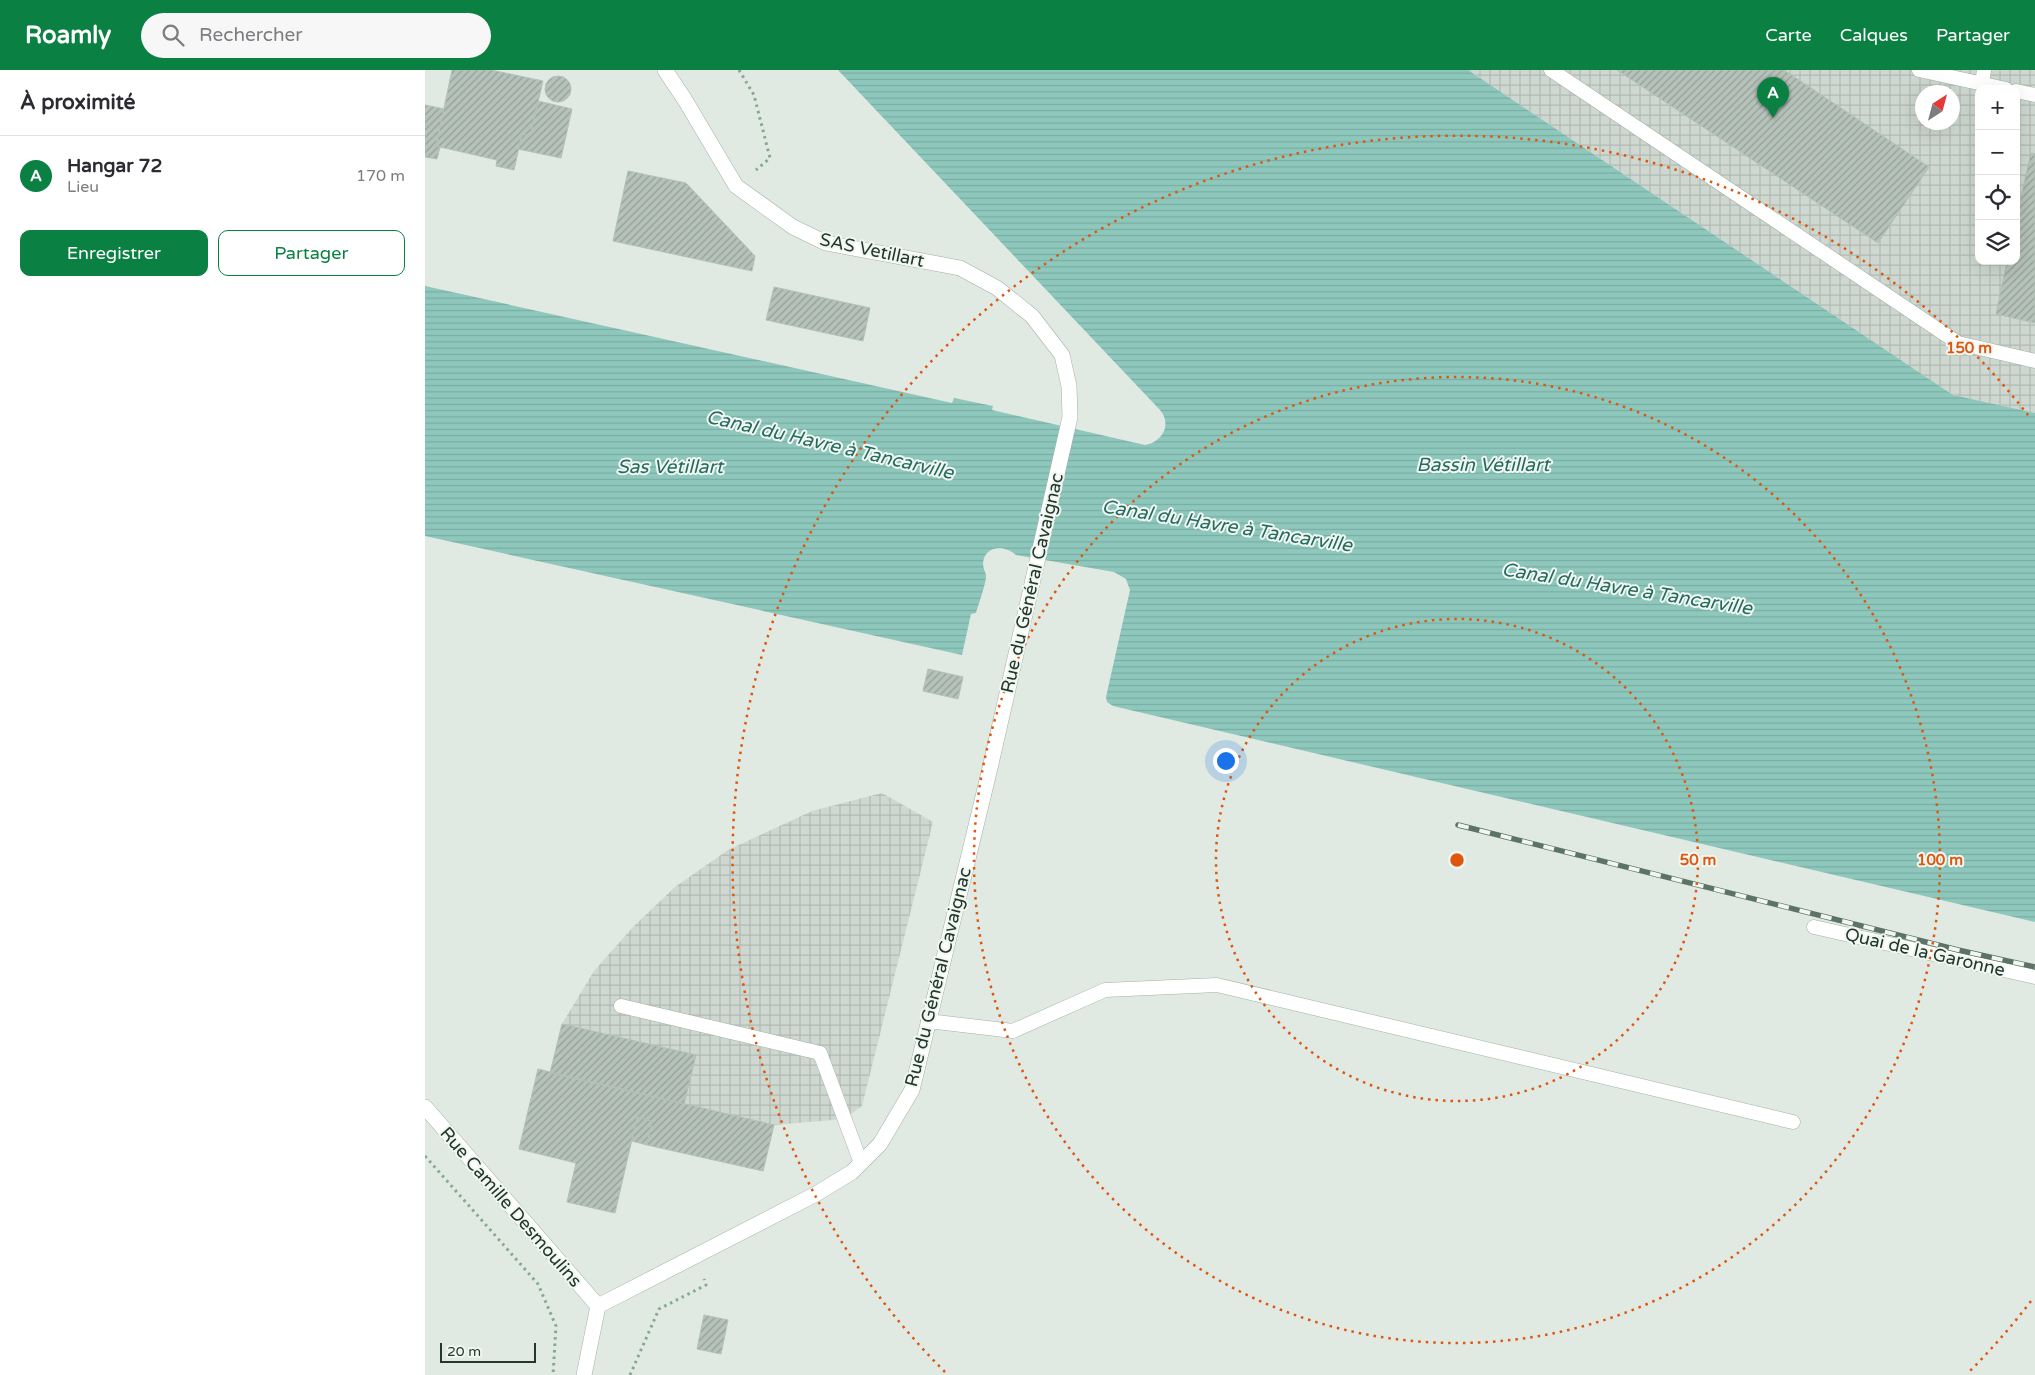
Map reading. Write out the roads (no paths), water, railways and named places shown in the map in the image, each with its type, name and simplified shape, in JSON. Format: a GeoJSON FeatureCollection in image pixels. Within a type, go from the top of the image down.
{"type":"FeatureCollection","features":[{"type":"Feature","properties":{"kind":"street","name":"SAS Vetillart"},"geometry":{"type":"LineString","coordinates":[[665,70],[736,186],[793,227],[825,243],[960,268],[997,288],[1032,316],[1062,355],[1069,386],[1070,417]]}},
{"type":"Feature","properties":{"kind":"street","name":"Rue du Général Cavaignac"},"geometry":{"type":"LineString","coordinates":[[598,1306],[816,1194],[852,1172],[880,1144],[912,1090],[990,768],[1070,417]]}},
{"type":"Feature","properties":{"kind":"street","name":"Rue Camille Desmoulins"},"geometry":{"type":"LineString","coordinates":[[425,1107],[598,1306]]}},
{"type":"Feature","properties":{"kind":"street"},"geometry":{"type":"LineString","coordinates":[[584,1375],[598,1306]]}},
{"type":"Feature","properties":{"kind":"lane"},"geometry":{"type":"LineString","coordinates":[[1551,70],[1958,343],[2035,361]]}},
{"type":"Feature","properties":{"kind":"lane"},"geometry":{"type":"LineString","coordinates":[[1919,70],[1983,77],[1998,85]]}},
{"type":"Feature","properties":{"kind":"lane"},"geometry":{"type":"LineString","coordinates":[[2020,92],[2035,95]]}},
{"type":"Feature","properties":{"kind":"lane","name":"Quai de la Garonne"},"geometry":{"type":"LineString","coordinates":[[1814,927],[2035,977]]}},
{"type":"Feature","properties":{"kind":"lane"},"geometry":{"type":"LineString","coordinates":[[928,1021],[1013,1032],[1105,990],[1217,985],[1793,1122]]}},
{"type":"Feature","properties":{"kind":"lane"},"geometry":{"type":"LineString","coordinates":[[621,1006],[820,1053],[861,1163]]}},
{"type":"Feature","properties":{"kind":"water","name":"Bassin Vétillart"},"geometry":{"type":"Polygon","coordinates":[[[838,70],[1468,70],[1953,395],[2035,413],[2035,922],[1113,706],[1107,702],[1106,697],[1130,590],[1126,579],[1114,572],[1016,555],[1001,548],[991,550],[987,553],[983,563],[986,575],[985,582],[976,613],[971,614],[962,655],[425,536],[425,286],[952,403],[954,398],[993,406],[992,410],[1145,445],[1157,440],[1161,436],[1164,432],[1165,421],[1164,415],[1160,410],[838,70]]]}},
{"type":"Feature","properties":{"kind":"railway"},"geometry":{"type":"LineString","coordinates":[[1458,825],[1958,950],[2035,967]]}},
{"type":"Feature","properties":{"kind":"place","name":"Hangar 72"},"geometry":{"type":"Point","coordinates":[1773,118]}},
{"type":"Feature","properties":{"kind":"water label","name":"Canal du Havre à Tancarville"},"geometry":{"type":"Point","coordinates":[830,444]}},
{"type":"Feature","properties":{"kind":"water label","name":"Sas Vétillart"},"geometry":{"type":"Point","coordinates":[670,466]}},
{"type":"Feature","properties":{"kind":"water label","name":"Canal du Havre à Tancarville"},"geometry":{"type":"Point","coordinates":[1227,525]}},
{"type":"Feature","properties":{"kind":"water label","name":"Canal du Havre à Tancarville"},"geometry":{"type":"Point","coordinates":[1627,588]}}]}
